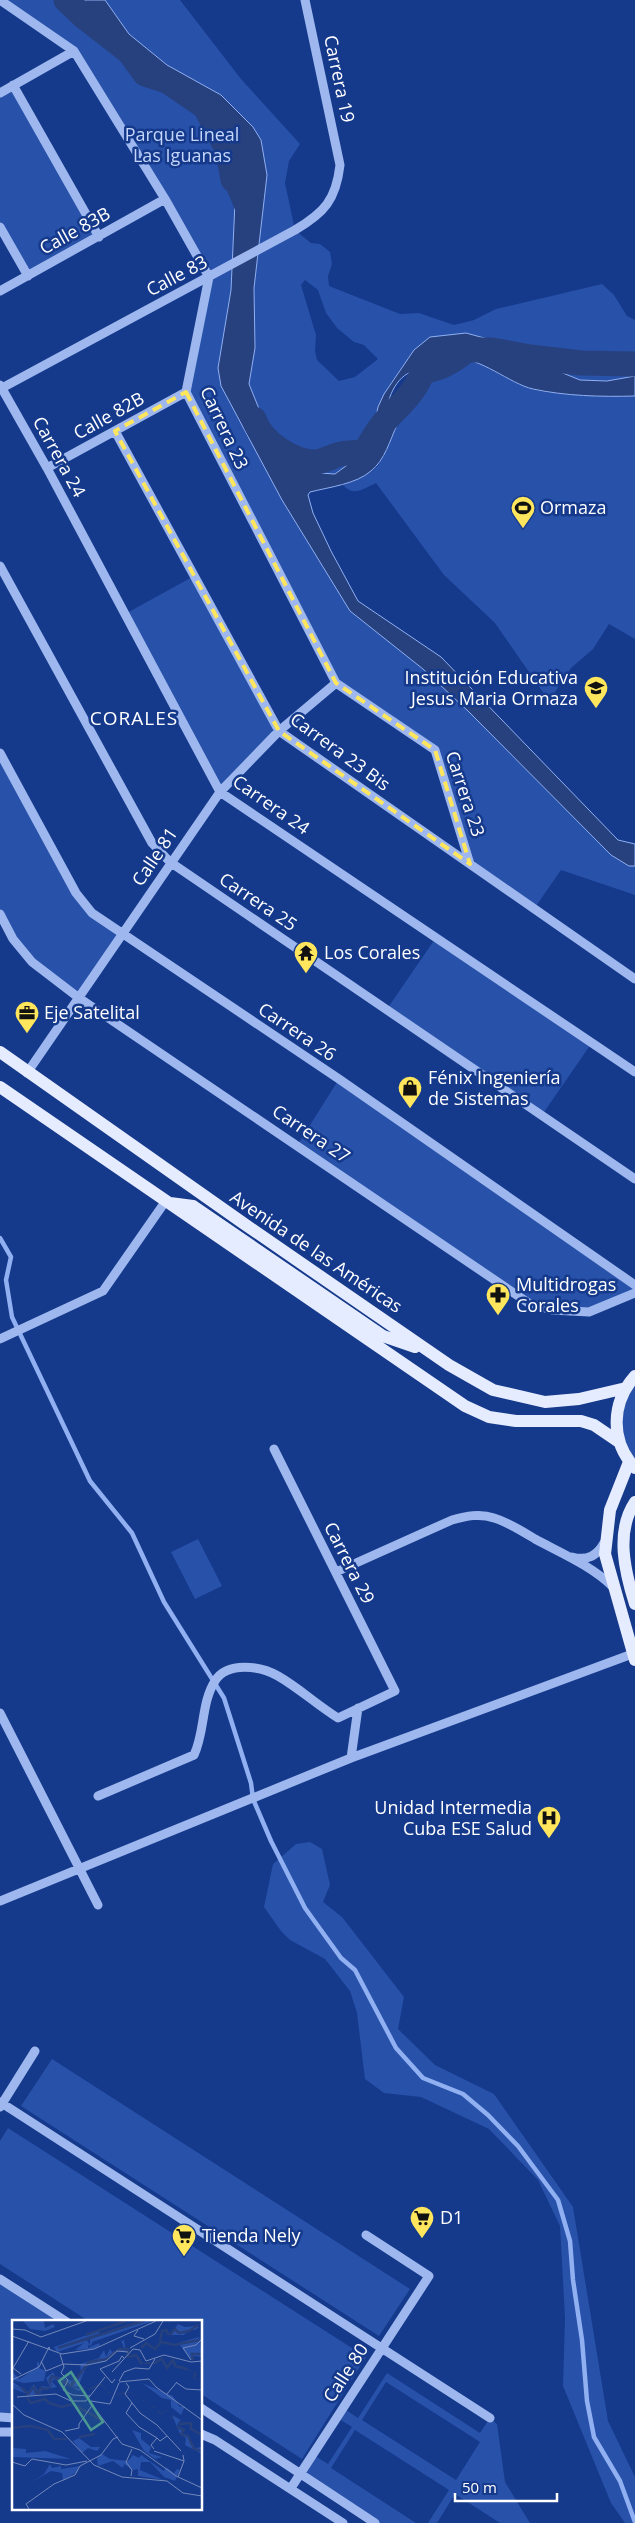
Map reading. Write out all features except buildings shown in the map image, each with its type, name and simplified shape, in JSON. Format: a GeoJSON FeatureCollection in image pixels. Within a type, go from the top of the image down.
{"type":"FeatureCollection","features":[{"type":"Feature","properties":{"kind":"main road","name":"Avenida de las Américas"},"geometry":{"type":"LineString","coordinates":[[0,1052],[27,1073],[432,1352],[493,1390],[519,1398],[545,1402],[579,1400],[626,1388]]}},
{"type":"Feature","properties":{"kind":"main road"},"geometry":{"type":"LineString","coordinates":[[0,1087],[465,1406],[489,1417],[516,1421],[581,1421],[594,1425],[619,1442]]}},
{"type":"Feature","properties":{"kind":"main road"},"geometry":{"type":"LineString","coordinates":[[165,1202],[193,1206],[383,1336],[432,1352]]}},
{"type":"Feature","properties":{"kind":"main road"},"geometry":{"type":"LineString","coordinates":[[635,1376],[621,1398],[616,1419],[619,1442],[632,1465],[610,1510],[605,1540],[605,1554],[613,1587],[628,1629],[635,1660]]}},
{"type":"Feature","properties":{"kind":"main road"},"geometry":{"type":"LineString","coordinates":[[635,1502],[630,1509],[623,1551],[628,1583],[635,1604]]}},
{"type":"Feature","properties":{"kind":"main road"},"geometry":{"type":"LineString","coordinates":[[625,1530],[635,1518]]}},
{"type":"Feature","properties":{"kind":"street","name":"Carrera 19"},"geometry":{"type":"LineString","coordinates":[[305,0],[340,165]]}},
{"type":"Feature","properties":{"kind":"street"},"geometry":{"type":"LineString","coordinates":[[0,2],[74,51],[165,199],[209,277]]}},
{"type":"Feature","properties":{"kind":"street"},"geometry":{"type":"LineString","coordinates":[[0,93],[74,51]]}},
{"type":"Feature","properties":{"kind":"street"},"geometry":{"type":"LineString","coordinates":[[13,85],[99,236]]}},
{"type":"Feature","properties":{"kind":"street","name":"Calle 83"},"geometry":{"type":"LineString","coordinates":[[1,387],[313,220],[327,206],[335,190],[340,165]]}},
{"type":"Feature","properties":{"kind":"street","name":"Calle 83B"},"geometry":{"type":"LineString","coordinates":[[0,291],[165,199]]}},
{"type":"Feature","properties":{"kind":"street"},"geometry":{"type":"LineString","coordinates":[[0,227],[28,276]]}},
{"type":"Feature","properties":{"kind":"street","name":"Carrera 23"},"geometry":{"type":"LineString","coordinates":[[209,277],[186,392],[336,683],[435,750],[470,864]]}},
{"type":"Feature","properties":{"kind":"street","name":"Carrera 24"},"geometry":{"type":"LineString","coordinates":[[1,387],[47,468],[220,792],[635,1072]]}},
{"type":"Feature","properties":{"kind":"street","name":"Calle 82B"},"geometry":{"type":"LineString","coordinates":[[47,468],[186,392]]}},
{"type":"Feature","properties":{"kind":"street","name":"Carrera 23 Bis"},"geometry":{"type":"LineString","coordinates":[[115,431],[280,731],[635,979]]}},
{"type":"Feature","properties":{"kind":"street","name":"Carrera 25"},"geometry":{"type":"LineString","coordinates":[[0,566],[152,842],[170,862],[635,1179]]}},
{"type":"Feature","properties":{"kind":"street","name":"Calle 81"},"geometry":{"type":"LineString","coordinates":[[27,1073],[170,862],[220,792],[280,731],[336,683]]}},
{"type":"Feature","properties":{"kind":"street","name":"Carrera 26"},"geometry":{"type":"LineString","coordinates":[[0,753],[76,893],[92,913],[339,1079],[635,1284]]}},
{"type":"Feature","properties":{"kind":"street","name":"Carrera 27"},"geometry":{"type":"LineString","coordinates":[[0,914],[13,939],[32,962],[79,998],[530,1304],[552,1310],[589,1312],[635,1293]]}},
{"type":"Feature","properties":{"kind":"street"},"geometry":{"type":"LineString","coordinates":[[0,1339],[102,1290],[165,1202]]}},
{"type":"Feature","properties":{"kind":"street","name":"Carrera 29"},"geometry":{"type":"LineString","coordinates":[[274,1450],[395,1691],[358,1708]]}},
{"type":"Feature","properties":{"kind":"street"},"geometry":{"type":"LineString","coordinates":[[336,1572],[467,1515],[494,1518],[567,1556],[603,1578],[613,1587]]}},
{"type":"Feature","properties":{"kind":"street"},"geometry":{"type":"LineString","coordinates":[[567,1556],[581,1559],[591,1557],[598,1553],[605,1540]]}},
{"type":"Feature","properties":{"kind":"street"},"geometry":{"type":"LineString","coordinates":[[0,1901],[351,1758],[635,1653]]}},
{"type":"Feature","properties":{"kind":"street"},"geometry":{"type":"LineString","coordinates":[[98,1796],[194,1755],[215,1680],[232,1668],[258,1668],[278,1676],[316,1705],[338,1718],[358,1708]]}},
{"type":"Feature","properties":{"kind":"street"},"geometry":{"type":"LineString","coordinates":[[351,1758],[358,1708]]}},
{"type":"Feature","properties":{"kind":"street"},"geometry":{"type":"LineString","coordinates":[[0,1713],[98,1905]]}},
{"type":"Feature","properties":{"kind":"street"},"geometry":{"type":"LineString","coordinates":[[35,2051],[1,2104],[490,2418]]}},
{"type":"Feature","properties":{"kind":"street","name":"Calle 80"},"geometry":{"type":"LineString","coordinates":[[291,2488],[429,2276],[366,2235]]}},
{"type":"Feature","properties":{"kind":"street"},"geometry":{"type":"LineString","coordinates":[[0,2279],[64,2320]]}},
{"type":"Feature","properties":{"kind":"street"},"geometry":{"type":"LineString","coordinates":[[203,2411],[375,2523]]}},
{"type":"Feature","properties":{"kind":"street"},"geometry":{"type":"LineString","coordinates":[[202,2434],[215,2440],[343,2523]]}},
{"type":"Feature","properties":{"kind":"highlighted area"},"geometry":{"type":"Polygon","coordinates":[[[186,392],[336,683],[435,750],[470,864],[279,731],[115,431],[186,392]]]}},
{"type":"Feature","properties":{"kind":"green space","name":"Parque Lineal Las Iguanas"},"geometry":{"type":"Polygon","coordinates":[[[0,0],[84,0],[145,74],[190,95],[205,107],[219,124],[236,180],[231,290],[218,368],[350,611],[423,669],[468,711],[611,855],[629,866],[635,866],[635,895],[561,870],[534,909],[470,864],[435,750],[336,683],[186,392],[209,277],[74,51],[0,0]]]}},
{"type":"Feature","properties":{"kind":"green space"},"geometry":{"type":"Polygon","coordinates":[[[105,0],[180,0],[241,79],[300,144],[289,161],[285,183],[295,230],[311,243],[320,244],[330,252],[332,264],[328,276],[329,286],[400,314],[419,313],[454,325],[474,320],[496,309],[602,284],[614,295],[627,316],[635,320],[635,376],[607,381],[580,380],[516,354],[488,339],[466,333],[414,350],[393,380],[378,407],[371,441],[365,452],[335,474],[305,472],[284,459],[274,446],[249,384],[255,348],[254,288],[267,175],[261,140],[253,127],[221,95],[167,65],[129,34],[105,0]],[[305,280],[301,285],[316,335],[315,351],[317,360],[339,381],[355,377],[378,359],[364,345],[354,342],[337,328],[326,313],[318,290],[305,280]]]}},
{"type":"Feature","properties":{"kind":"green space"},"geometry":{"type":"Polygon","coordinates":[[[13,85],[99,237],[28,276],[0,227],[0,93],[13,85]]]}},
{"type":"Feature","properties":{"kind":"green space","name":"Ormaza"},"geometry":{"type":"Polygon","coordinates":[[[457,359],[476,363],[531,389],[569,395],[635,396],[635,639],[609,624],[593,649],[571,668],[549,701],[495,623],[444,575],[376,483],[359,491],[351,491],[343,485],[368,474],[376,468],[384,457],[397,425],[413,395],[437,368],[457,359]]]}},
{"type":"Feature","properties":{"kind":"green space"},"geometry":{"type":"Polygon","coordinates":[[[194,576],[279,731],[220,792],[125,614],[194,576]]]}},
{"type":"Feature","properties":{"kind":"green space"},"geometry":{"type":"Polygon","coordinates":[[[0,753],[76,893],[123,934],[79,998],[32,962],[0,914],[0,753]]]}},
{"type":"Feature","properties":{"kind":"green space"},"geometry":{"type":"Polygon","coordinates":[[[435,939],[591,1044],[542,1115],[387,1009],[435,939]]]}},
{"type":"Feature","properties":{"kind":"green space"},"geometry":{"type":"Polygon","coordinates":[[[339,1079],[635,1285],[635,1293],[589,1312],[530,1304],[298,1144],[339,1079]]]}},
{"type":"Feature","properties":{"kind":"green space"},"geometry":{"type":"Polygon","coordinates":[[[635,1376],[635,1468],[619,1442],[626,1388],[635,1376]]]}},
{"type":"Feature","properties":{"kind":"green space"},"geometry":{"type":"Polygon","coordinates":[[[198,1539],[222,1586],[195,1599],[171,1552],[198,1539]]]}},
{"type":"Feature","properties":{"kind":"green space"},"geometry":{"type":"Polygon","coordinates":[[[310,1842],[322,1849],[330,1885],[323,1902],[342,1917],[404,1997],[398,2029],[435,2065],[494,2094],[573,2207],[608,2421],[635,2477],[635,2523],[625,2523],[611,2503],[563,2386],[565,2318],[560,2226],[538,2180],[489,2129],[421,2097],[384,2093],[365,2079],[357,2013],[350,1991],[325,1959],[290,1940],[264,1907],[273,1864],[296,1844],[310,1842]]]}},
{"type":"Feature","properties":{"kind":"green space"},"geometry":{"type":"Polygon","coordinates":[[[52,2059],[410,2289],[379,2336],[21,2106],[52,2059]]]}},
{"type":"Feature","properties":{"kind":"green space"},"geometry":{"type":"Polygon","coordinates":[[[8,2128],[366,2357],[302,2459],[202,2395],[202,2320],[87,2320],[0,2264],[0,2141],[8,2128]]]}},
{"type":"Feature","properties":{"kind":"green space"},"geometry":{"type":"Polygon","coordinates":[[[0,2279],[64,2320],[12,2320],[12,2418],[0,2417],[0,2279]]]}},
{"type":"Feature","properties":{"kind":"green space"},"geometry":{"type":"Polygon","coordinates":[[[387,2373],[480,2433],[490,2418],[497,2424],[505,2482],[530,2523],[500,2523],[455,2494],[437,2523],[428,2523],[449,2490],[355,2430],[331,2468],[416,2523],[375,2523],[300,2474],[312,2454],[328,2464],[352,2427],[336,2417],[343,2408],[358,2418],[387,2373]],[[386,2382],[362,2420],[456,2480],[480,2442],[386,2382]]]}},
{"type":"Feature","properties":{"kind":"shaded area"},"geometry":{"type":"Polygon","coordinates":[[[84,0],[105,0],[129,34],[167,65],[221,95],[253,127],[261,140],[267,175],[254,288],[255,348],[249,384],[274,446],[284,459],[305,472],[335,474],[365,452],[371,441],[378,407],[384,394],[414,350],[430,337],[466,333],[488,339],[516,354],[580,380],[607,381],[635,376],[635,396],[571,395],[524,386],[484,366],[464,359],[446,362],[429,376],[413,396],[401,417],[384,456],[371,471],[358,479],[310,492],[308,495],[313,513],[358,601],[441,657],[618,840],[635,844],[635,866],[629,866],[611,855],[468,711],[423,669],[350,611],[282,500],[221,386],[218,368],[231,290],[236,180],[219,124],[205,107],[190,95],[145,74],[122,58],[84,0]],[[414,371],[407,374],[397,384],[390,397],[386,419],[399,408],[423,376],[423,372],[414,371]]]}},
{"type":"Feature","properties":{"kind":"waterway"},"geometry":{"type":"LineString","coordinates":[[66,0],[84,17],[129,52],[145,74],[167,81],[205,107],[228,151],[233,180],[236,180],[249,211]]}},
{"type":"Feature","properties":{"kind":"waterway"},"geometry":{"type":"LineString","coordinates":[[254,419],[263,435],[278,449],[306,461],[318,462],[340,454],[365,452],[381,426],[412,391],[423,371],[435,369],[446,364],[467,350],[492,350],[581,363],[635,364]]}},
{"type":"Feature","properties":{"kind":"waterway"},"geometry":{"type":"LineString","coordinates":[[0,1238],[11,1257],[6,1280],[12,1317],[90,1481],[132,1533],[164,1602],[224,1698],[251,1783],[253,1799],[271,1841],[305,1908],[341,1958],[355,1970],[396,2048],[423,2078],[463,2094],[488,2115],[518,2146],[558,2200],[570,2241],[587,2401],[594,2437],[620,2481],[635,2522]]}},
{"type":"Feature","properties":{"kind":"place","name":"Ormaza"},"geometry":{"type":"Point","coordinates":[523,529]}},
{"type":"Feature","properties":{"kind":"place","name":"Institución Educativa Jesus Maria Ormaza"},"geometry":{"type":"Point","coordinates":[596,709]}},
{"type":"Feature","properties":{"kind":"place","name":"Los Corales"},"geometry":{"type":"Point","coordinates":[306,974]}},
{"type":"Feature","properties":{"kind":"place","name":"Eje Satelital"},"geometry":{"type":"Point","coordinates":[27,1034]}},
{"type":"Feature","properties":{"kind":"place","name":"Fénix Ingeniería de Sistemas"},"geometry":{"type":"Point","coordinates":[410,1109]}},
{"type":"Feature","properties":{"kind":"place","name":"Multidrogas Corales"},"geometry":{"type":"Point","coordinates":[498,1316]}},
{"type":"Feature","properties":{"kind":"place","name":"Unidad Intermedia Cuba ESE Salud"},"geometry":{"type":"Point","coordinates":[549,1839]}},
{"type":"Feature","properties":{"kind":"place","name":"D1"},"geometry":{"type":"Point","coordinates":[422,2239]}},
{"type":"Feature","properties":{"kind":"place","name":"Tienda Nely"},"geometry":{"type":"Point","coordinates":[184,2257]}},
{"type":"Feature","properties":{"kind":"district","name":"CORALES"},"geometry":{"type":"Point","coordinates":[134,718]}}]}
